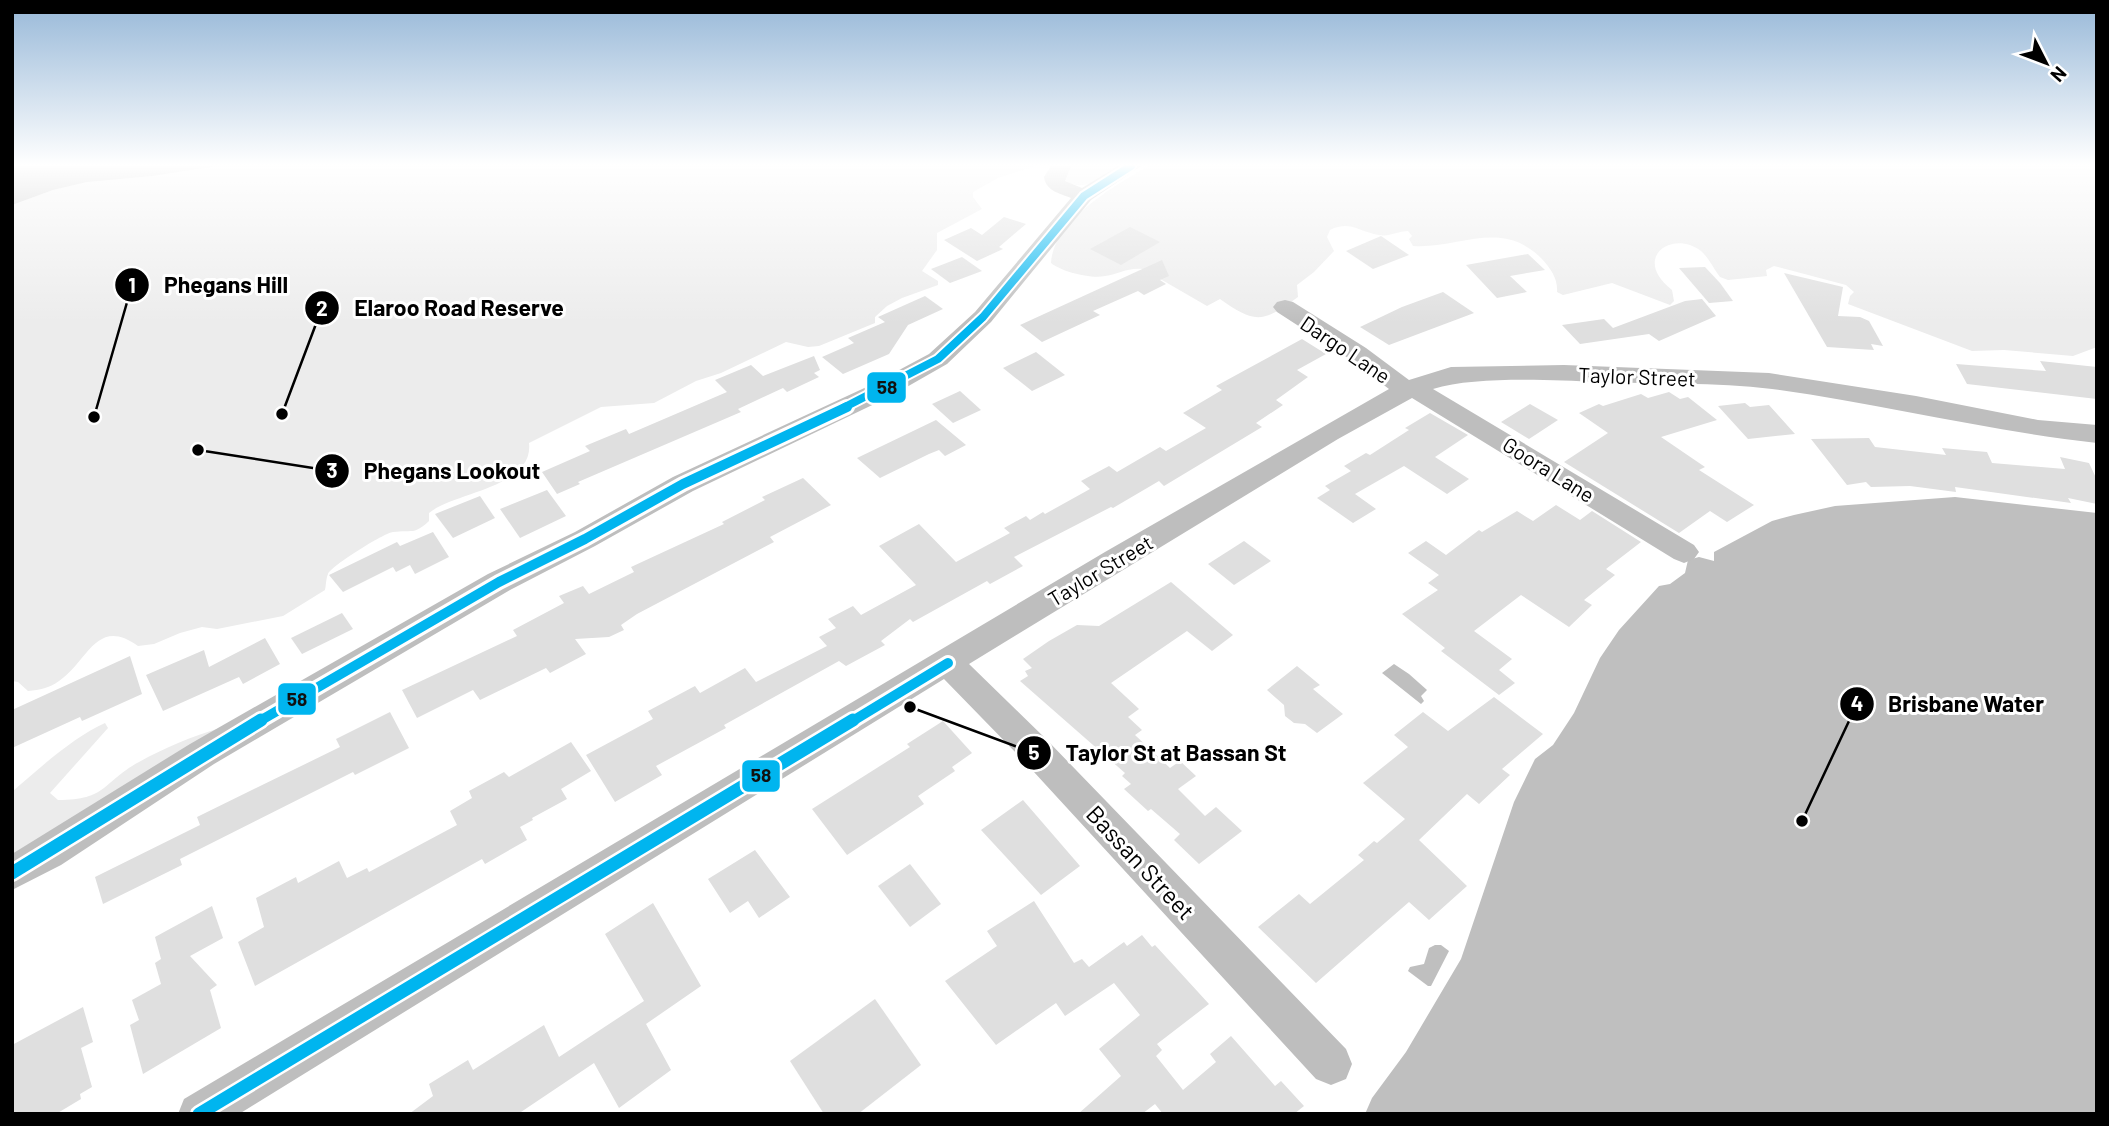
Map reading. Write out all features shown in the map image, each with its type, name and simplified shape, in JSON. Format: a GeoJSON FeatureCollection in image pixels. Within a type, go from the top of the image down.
{"type":"FeatureCollection","features":[{"type":"Feature","properties":{"kind":"street"},"geometry":{"type":"LineString","coordinates":[[12,873],[48,853],[202,754],[499,582],[585,539],[683,484],[882,390],[938,359],[983,317],[1065,219]]}},
{"type":"Feature","properties":{"kind":"street","name":"Dargo Lane"},"geometry":{"type":"LineString","coordinates":[[1285,307],[1410,389]]}},
{"type":"Feature","properties":{"kind":"street","name":"Taylor Street"},"geometry":{"type":"LineString","coordinates":[[199,1114],[1318,439],[1410,389],[1451,375],[1564,373],[1769,381],[1916,404],[2038,428],[2097,434]]}},
{"type":"Feature","properties":{"kind":"street","name":"Goora Lane"},"geometry":{"type":"LineString","coordinates":[[1410,389],[1684,552]]}},
{"type":"Feature","properties":{"kind":"street","name":"Bassan Street"},"geometry":{"type":"LineString","coordinates":[[948,663],[1034,749],[1331,1064]]}},
{"type":"Feature","properties":{"kind":"shaded area"},"geometry":{"type":"Polygon","coordinates":[[[12,219],[964,219],[937,233],[937,250],[922,271],[938,281],[938,285],[887,306],[875,317],[875,323],[819,346],[808,347],[786,342],[721,373],[696,381],[654,403],[601,407],[529,443],[527,458],[519,470],[506,479],[441,506],[429,513],[429,521],[419,529],[393,532],[358,550],[331,570],[327,576],[325,590],[283,616],[217,629],[202,627],[154,644],[138,646],[124,638],[112,636],[94,645],[69,673],[52,685],[28,691],[18,682],[12,681],[12,219]]]}},
{"type":"Feature","properties":{"kind":"shaded area"},"geometry":{"type":"Polygon","coordinates":[[[1074,219],[2097,219],[2097,347],[2073,356],[2004,350],[1972,351],[1848,304],[1854,292],[1846,285],[1774,266],[1766,270],[1767,276],[1728,280],[1720,277],[1701,251],[1678,243],[1660,250],[1656,258],[1655,267],[1660,278],[1672,290],[1674,301],[1670,305],[1612,283],[1563,295],[1557,292],[1553,274],[1542,259],[1527,247],[1512,240],[1480,238],[1413,246],[1409,239],[1412,236],[1408,231],[1383,235],[1349,226],[1330,230],[1327,237],[1334,251],[1297,285],[1298,297],[1267,316],[1251,316],[1220,299],[1207,306],[1143,269],[1105,276],[1085,276],[1056,266],[1051,263],[1054,247],[1074,219]]]}},
{"type":"Feature","properties":{"kind":"shaded area"},"geometry":{"type":"Polygon","coordinates":[[[1955,497],[2097,513],[2097,1114],[1365,1114],[1372,1098],[1406,1052],[1461,959],[1514,802],[1535,759],[1553,745],[1574,713],[1600,658],[1619,630],[1659,586],[1670,584],[1685,573],[1688,560],[1699,557],[1714,561],[1714,552],[1772,521],[1835,506],[1955,497]]]}},
{"type":"Feature","properties":{"kind":"shaded area"},"geometry":{"type":"Polygon","coordinates":[[[1394,664],[1427,690],[1421,696],[1424,701],[1421,704],[1382,673],[1394,664]]]}},
{"type":"Feature","properties":{"kind":"shaded area"},"geometry":{"type":"Polygon","coordinates":[[[105,723],[108,728],[50,793],[58,800],[87,797],[96,793],[127,769],[149,757],[220,728],[12,863],[12,792],[69,745],[105,723]]]}},
{"type":"Feature","properties":{"kind":"shaded area"},"geometry":{"type":"Polygon","coordinates":[[[1441,945],[1449,951],[1431,986],[1428,986],[1408,971],[1410,967],[1424,964],[1429,948],[1441,945]]]}},
{"type":"Feature","properties":{"kind":"building"},"geometry":{"type":"Polygon","coordinates":[[[1002,219],[1026,224],[999,247],[1003,249],[977,261],[944,240],[971,228],[982,235],[1002,219]]]}},
{"type":"Feature","properties":{"kind":"building"},"geometry":{"type":"Polygon","coordinates":[[[1130,227],[1160,242],[1121,265],[1090,249],[1130,227]]]}},
{"type":"Feature","properties":{"kind":"building"},"geometry":{"type":"Polygon","coordinates":[[[1381,236],[1409,255],[1373,269],[1346,251],[1381,236]]]}},
{"type":"Feature","properties":{"kind":"building"},"geometry":{"type":"Polygon","coordinates":[[[1528,254],[1545,270],[1510,276],[1527,292],[1497,298],[1466,265],[1528,254]]]}},
{"type":"Feature","properties":{"kind":"building"},"geometry":{"type":"Polygon","coordinates":[[[962,257],[982,271],[950,283],[931,269],[962,257]]]}},
{"type":"Feature","properties":{"kind":"building"},"geometry":{"type":"Polygon","coordinates":[[[1162,260],[1169,276],[1160,280],[1166,284],[1144,295],[1138,291],[1093,311],[1100,315],[1042,342],[1020,325],[1162,260]]]}},
{"type":"Feature","properties":{"kind":"building"},"geometry":{"type":"Polygon","coordinates":[[[1705,267],[1733,301],[1709,303],[1679,268],[1705,267]]]}},
{"type":"Feature","properties":{"kind":"building"},"geometry":{"type":"Polygon","coordinates":[[[1784,273],[1843,287],[1838,316],[1860,317],[1869,321],[1883,346],[1871,344],[1874,350],[1827,347],[1784,273]]]}},
{"type":"Feature","properties":{"kind":"building"},"geometry":{"type":"Polygon","coordinates":[[[1443,292],[1474,313],[1389,345],[1360,327],[1402,307],[1443,292]]]}},
{"type":"Feature","properties":{"kind":"building"},"geometry":{"type":"Polygon","coordinates":[[[925,296],[943,309],[908,325],[889,354],[843,374],[822,357],[854,343],[848,338],[885,322],[878,317],[925,296]]]}},
{"type":"Feature","properties":{"kind":"building"},"geometry":{"type":"Polygon","coordinates":[[[1702,299],[1716,316],[1659,341],[1649,334],[1580,344],[1562,325],[1604,319],[1613,328],[1685,301],[1702,299]]]}},
{"type":"Feature","properties":{"kind":"building"},"geometry":{"type":"Polygon","coordinates":[[[1302,339],[1326,354],[1297,370],[1308,377],[1276,400],[1283,405],[1256,423],[1262,427],[1164,486],[1159,481],[1113,508],[1014,557],[1023,566],[990,584],[987,581],[913,622],[910,619],[881,641],[885,645],[846,666],[839,661],[724,725],[726,728],[656,766],[662,775],[615,802],[586,755],[653,719],[648,711],[695,686],[700,693],[745,668],[756,682],[827,646],[819,637],[836,628],[828,619],[853,606],[861,615],[916,585],[879,546],[919,524],[956,562],[1010,533],[1004,528],[1026,516],[1030,520],[1043,512],[1045,514],[1090,489],[1081,481],[1109,466],[1117,472],[1160,447],[1166,451],[1206,428],[1183,413],[1222,390],[1216,386],[1302,339]]]}},
{"type":"Feature","properties":{"kind":"building"},"geometry":{"type":"Polygon","coordinates":[[[1036,352],[1065,375],[1032,391],[1003,368],[1036,352]]]}},
{"type":"Feature","properties":{"kind":"building"},"geometry":{"type":"Polygon","coordinates":[[[814,356],[820,370],[814,373],[819,377],[787,392],[783,388],[738,409],[741,412],[578,482],[580,484],[557,494],[542,472],[590,451],[585,446],[626,429],[629,434],[727,392],[715,380],[751,365],[763,376],[814,356]]]}},
{"type":"Feature","properties":{"kind":"building"},"geometry":{"type":"Polygon","coordinates":[[[2040,361],[2097,367],[2097,399],[1967,384],[1956,364],[2046,371],[2040,361]]]}},
{"type":"Feature","properties":{"kind":"building"},"geometry":{"type":"Polygon","coordinates":[[[960,391],[981,410],[953,423],[932,404],[960,391]]]}},
{"type":"Feature","properties":{"kind":"building"},"geometry":{"type":"Polygon","coordinates":[[[1669,392],[1680,399],[1688,397],[1717,420],[1661,437],[1705,467],[1699,470],[1754,505],[1727,522],[1710,511],[1679,533],[1564,462],[1608,433],[1579,413],[1599,404],[1603,406],[1641,394],[1648,398],[1669,392]]]}},
{"type":"Feature","properties":{"kind":"building"},"geometry":{"type":"Polygon","coordinates":[[[1745,403],[1750,407],[1769,405],[1795,434],[1748,439],[1718,406],[1745,403]]]}},
{"type":"Feature","properties":{"kind":"building"},"geometry":{"type":"Polygon","coordinates":[[[1530,404],[1558,420],[1529,439],[1501,422],[1530,404]]]}},
{"type":"Feature","properties":{"kind":"building"},"geometry":{"type":"Polygon","coordinates":[[[1430,413],[1468,435],[1435,457],[1469,479],[1447,494],[1404,466],[1355,494],[1376,509],[1353,523],[1317,498],[1330,490],[1325,486],[1351,471],[1344,466],[1366,453],[1370,455],[1430,413]]]}},
{"type":"Feature","properties":{"kind":"building"},"geometry":{"type":"Polygon","coordinates":[[[936,420],[966,445],[945,456],[939,450],[880,478],[857,458],[936,420]]]}},
{"type":"Feature","properties":{"kind":"building"},"geometry":{"type":"Polygon","coordinates":[[[1869,438],[1875,447],[1946,455],[1942,448],[1987,452],[1992,463],[2065,469],[2060,457],[2089,463],[2097,480],[2097,504],[2068,498],[2071,503],[1955,487],[1956,492],[1910,486],[1871,487],[1866,482],[1847,485],[1811,439],[1869,438]]]}},
{"type":"Feature","properties":{"kind":"building"},"geometry":{"type":"Polygon","coordinates":[[[803,478],[831,505],[770,537],[774,542],[637,614],[621,625],[624,630],[609,637],[575,639],[586,654],[550,673],[546,668],[480,700],[473,690],[417,718],[402,690],[517,636],[513,630],[564,603],[559,596],[583,586],[589,594],[634,572],[631,567],[724,524],[722,522],[765,500],[762,497],[803,478]]]}},
{"type":"Feature","properties":{"kind":"building"},"geometry":{"type":"Polygon","coordinates":[[[547,490],[566,516],[520,538],[500,509],[547,490]]]}},
{"type":"Feature","properties":{"kind":"building"},"geometry":{"type":"Polygon","coordinates":[[[480,496],[495,518],[453,538],[435,514],[480,496]]]}},
{"type":"Feature","properties":{"kind":"building"},"geometry":{"type":"Polygon","coordinates":[[[1556,505],[1580,520],[1592,511],[1641,542],[1606,569],[1615,575],[1584,600],[1592,605],[1569,627],[1521,595],[1474,631],[1512,659],[1499,670],[1515,683],[1499,695],[1441,651],[1445,648],[1402,614],[1438,590],[1428,583],[1439,575],[1408,553],[1426,541],[1446,555],[1479,530],[1482,532],[1517,511],[1533,521],[1556,505]]]}},
{"type":"Feature","properties":{"kind":"building"},"geometry":{"type":"Polygon","coordinates":[[[433,532],[449,557],[415,574],[410,565],[396,572],[393,567],[343,592],[329,575],[397,542],[400,546],[433,532]]]}},
{"type":"Feature","properties":{"kind":"building"},"geometry":{"type":"Polygon","coordinates":[[[1244,541],[1271,561],[1234,585],[1208,564],[1244,541]]]}},
{"type":"Feature","properties":{"kind":"building"},"geometry":{"type":"Polygon","coordinates":[[[1171,582],[1233,635],[1212,651],[1187,631],[1111,683],[1139,709],[1128,717],[1142,730],[1135,735],[1170,768],[1180,761],[1196,776],[1178,789],[1205,816],[1216,807],[1242,831],[1199,864],[1174,840],[1180,834],[1151,809],[1148,811],[1124,789],[1131,784],[1122,776],[1125,773],[1020,681],[1028,676],[1025,671],[1032,668],[1023,659],[1049,641],[1077,625],[1099,626],[1171,582]]]}},
{"type":"Feature","properties":{"kind":"building"},"geometry":{"type":"Polygon","coordinates":[[[342,613],[353,629],[302,654],[291,638],[342,613]]]}},
{"type":"Feature","properties":{"kind":"building"},"geometry":{"type":"Polygon","coordinates":[[[265,638],[280,664],[243,684],[239,677],[163,711],[146,675],[204,650],[209,667],[265,638]]]}},
{"type":"Feature","properties":{"kind":"building"},"geometry":{"type":"Polygon","coordinates":[[[130,656],[142,694],[82,721],[80,717],[12,748],[12,710],[130,656]]]}},
{"type":"Feature","properties":{"kind":"building"},"geometry":{"type":"Polygon","coordinates":[[[1297,666],[1320,685],[1313,689],[1343,714],[1317,733],[1305,724],[1294,723],[1285,716],[1284,705],[1267,690],[1297,666]]]}},
{"type":"Feature","properties":{"kind":"building"},"geometry":{"type":"Polygon","coordinates":[[[1494,697],[1543,734],[1502,769],[1510,775],[1479,804],[1467,794],[1419,840],[1467,886],[1429,920],[1409,902],[1316,983],[1258,927],[1299,894],[1310,904],[1364,860],[1358,855],[1405,819],[1363,783],[1408,747],[1394,735],[1423,712],[1448,731],[1494,697]]]}},
{"type":"Feature","properties":{"kind":"building"},"geometry":{"type":"Polygon","coordinates":[[[390,712],[409,748],[355,775],[353,772],[180,859],[182,865],[103,904],[95,877],[200,825],[197,817],[340,747],[336,739],[390,712]]]}},
{"type":"Feature","properties":{"kind":"building"},"geometry":{"type":"Polygon","coordinates":[[[943,721],[972,753],[952,767],[955,771],[918,796],[924,804],[847,855],[812,809],[910,747],[907,744],[943,721]]]}},
{"type":"Feature","properties":{"kind":"building"},"geometry":{"type":"Polygon","coordinates":[[[571,742],[591,771],[561,789],[567,799],[520,827],[527,840],[485,864],[482,859],[255,986],[238,942],[264,927],[256,898],[296,877],[298,883],[339,861],[347,878],[367,868],[369,872],[457,825],[450,811],[472,798],[469,791],[504,772],[509,777],[571,742]]]}},
{"type":"Feature","properties":{"kind":"building"},"geometry":{"type":"Polygon","coordinates":[[[1023,800],[1080,866],[1041,895],[981,830],[1023,800]]]}},
{"type":"Feature","properties":{"kind":"building"},"geometry":{"type":"Polygon","coordinates":[[[755,850],[790,897],[759,918],[748,901],[730,913],[708,879],[755,850]]]}},
{"type":"Feature","properties":{"kind":"building"},"geometry":{"type":"Polygon","coordinates":[[[910,864],[941,904],[910,927],[878,886],[910,864]]]}},
{"type":"Feature","properties":{"kind":"building"},"geometry":{"type":"Polygon","coordinates":[[[1034,901],[1074,963],[1082,959],[1089,967],[1124,942],[1127,946],[1142,935],[1152,947],[1155,945],[1209,1004],[1157,1044],[1162,1050],[1156,1056],[1183,1090],[1216,1062],[1210,1054],[1231,1036],[1275,1086],[1281,1081],[1304,1106],[1294,1114],[1163,1114],[1155,1104],[1142,1114],[1078,1114],[1121,1076],[1099,1049],[1140,1015],[1114,983],[1065,1016],[1056,1003],[996,1045],[945,981],[997,946],[987,931],[1034,901]]]}},
{"type":"Feature","properties":{"kind":"building"},"geometry":{"type":"Polygon","coordinates":[[[653,903],[701,986],[646,1024],[671,1070],[619,1108],[594,1063],[518,1114],[409,1114],[433,1096],[429,1084],[468,1060],[473,1070],[544,1025],[559,1057],[644,1001],[605,934],[653,903]]]}},
{"type":"Feature","properties":{"kind":"building"},"geometry":{"type":"Polygon","coordinates":[[[212,906],[223,938],[190,956],[217,985],[210,990],[221,1028],[143,1074],[130,1025],[139,1020],[132,1000],[161,984],[155,963],[161,959],[155,937],[212,906]]]}},
{"type":"Feature","properties":{"kind":"building"},"geometry":{"type":"Polygon","coordinates":[[[875,999],[921,1065],[858,1114],[824,1114],[790,1061],[875,999]]]}},
{"type":"Feature","properties":{"kind":"building"},"geometry":{"type":"Polygon","coordinates":[[[83,1007],[93,1042],[81,1048],[92,1087],[80,1094],[81,1099],[56,1114],[12,1114],[12,1045],[83,1007]]]}},
{"type":"Feature","properties":{"kind":"transit line","name":"58"},"geometry":{"type":"LineString","coordinates":[[12,873],[48,853],[202,754],[499,582],[585,539],[683,484],[882,390],[938,359],[983,317],[1065,219]]}},
{"type":"Feature","properties":{"kind":"transit line","name":"58"},"geometry":{"type":"LineString","coordinates":[[199,1114],[948,663]]}},
{"type":"Feature","properties":{"kind":"place","name":"Elaroo Road Reserve"},"geometry":{"type":"Point","coordinates":[282,414]}},
{"type":"Feature","properties":{"kind":"place","name":"Phegans Hill"},"geometry":{"type":"Point","coordinates":[94,417]}},
{"type":"Feature","properties":{"kind":"place","name":"Phegans Lookout"},"geometry":{"type":"Point","coordinates":[198,450]}},
{"type":"Feature","properties":{"kind":"place","name":"Taylor St at Bassan St"},"geometry":{"type":"Point","coordinates":[910,707]}},
{"type":"Feature","properties":{"kind":"place","name":"Brisbane Water"},"geometry":{"type":"Point","coordinates":[1802,821]}}]}
